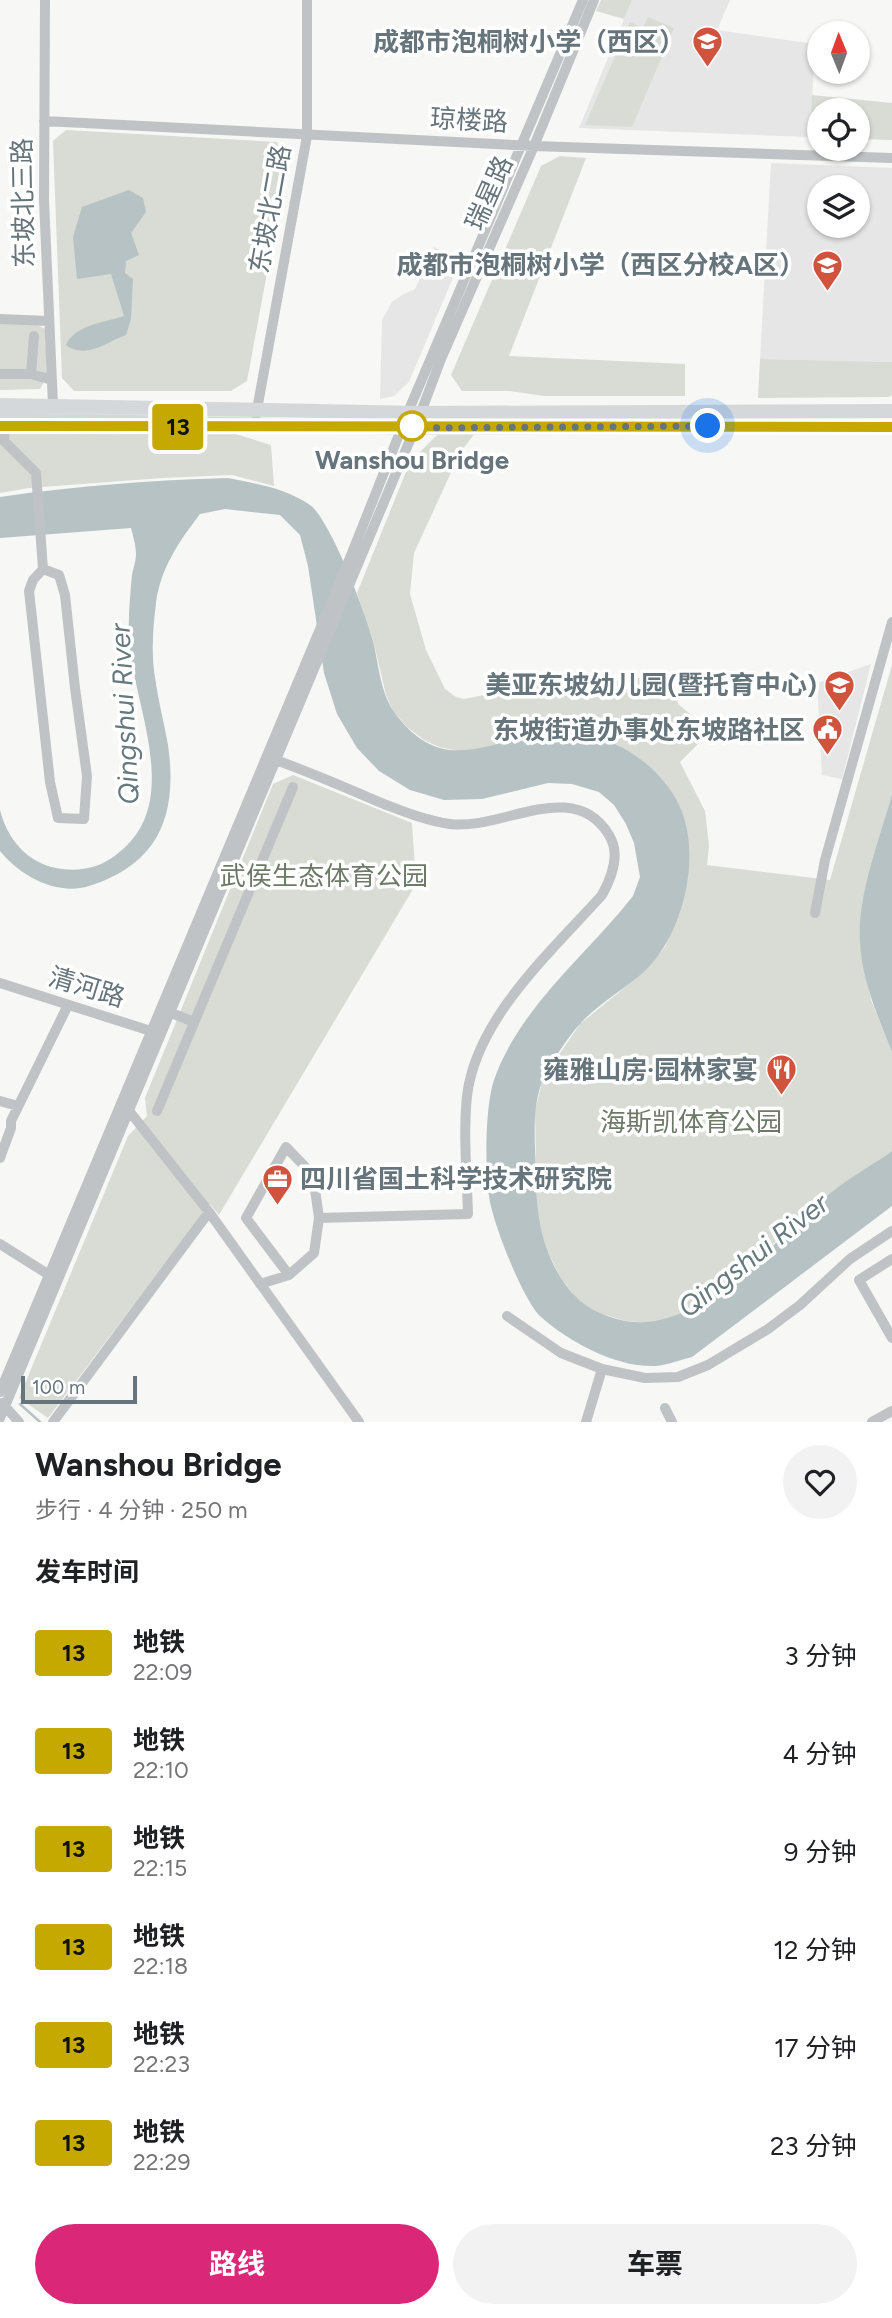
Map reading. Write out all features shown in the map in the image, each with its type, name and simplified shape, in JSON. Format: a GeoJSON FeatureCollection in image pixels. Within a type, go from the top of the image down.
{"type":"FeatureCollection","features":[{"type":"Feature","properties":{"kind":"main road"},"geometry":{"type":"LineString","coordinates":[[0,405],[53,405],[409,427],[892,426]]}},
{"type":"Feature","properties":{"kind":"main road"},"geometry":{"type":"LineString","coordinates":[[3,419],[256,417],[414,412],[892,411]]}},
{"type":"Feature","properties":{"kind":"street","name":"东坡北三路"},"geometry":{"type":"LineString","coordinates":[[45,0],[44,200],[53,405]]}},
{"type":"Feature","properties":{"kind":"street","name":"东坡北二路"},"geometry":{"type":"LineString","coordinates":[[256,417],[307,136],[307,0]]}},
{"type":"Feature","properties":{"kind":"street","name":"瑞星路"},"geometry":{"type":"LineString","coordinates":[[356,556],[414,412],[441,359],[528,146],[583,0]]}},
{"type":"Feature","properties":{"kind":"street","name":"瑞星路"},"geometry":{"type":"LineString","coordinates":[[528,146],[594,0]]}},
{"type":"Feature","properties":{"kind":"street","name":"琼楼路"},"geometry":{"type":"LineString","coordinates":[[44,121],[528,146],[892,158]]}},
{"type":"Feature","properties":{"kind":"street"},"geometry":{"type":"LineString","coordinates":[[0,319],[49,321]]}},
{"type":"Feature","properties":{"kind":"street"},"geometry":{"type":"LineString","coordinates":[[31,374],[34,337]]}},
{"type":"Feature","properties":{"kind":"street"},"geometry":{"type":"LineString","coordinates":[[0,374],[31,374],[52,380]]}},
{"type":"Feature","properties":{"kind":"street"},"geometry":{"type":"LineString","coordinates":[[3,419],[4,441],[36,473],[43,569],[33,580],[29,591],[50,782],[58,818],[84,819],[87,776],[65,595],[59,575],[43,569]]}},
{"type":"Feature","properties":{"kind":"street"},"geometry":{"type":"LineString","coordinates":[[155,1032],[169,1012],[271,759],[311,648],[356,556]]}},
{"type":"Feature","properties":{"kind":"street"},"geometry":{"type":"LineString","coordinates":[[0,1418],[2,1403],[155,1032],[271,759],[319,659],[356,556]]}},
{"type":"Feature","properties":{"kind":"street"},"geometry":{"type":"LineString","coordinates":[[815,913],[825,860],[892,622]]}},
{"type":"Feature","properties":{"kind":"street"},"geometry":{"type":"LineString","coordinates":[[271,759],[417,817],[451,825],[483,824],[551,807],[569,807],[590,814],[605,828],[613,842],[612,876],[602,895],[515,993],[493,1023],[479,1056],[467,1094],[468,1214],[319,1217]]}},
{"type":"Feature","properties":{"kind":"street"},"geometry":{"type":"LineString","coordinates":[[157,1111],[293,787]]}},
{"type":"Feature","properties":{"kind":"street","name":"清河路"},"geometry":{"type":"LineString","coordinates":[[0,983],[155,1032]]}},
{"type":"Feature","properties":{"kind":"street"},"geometry":{"type":"LineString","coordinates":[[0,1158],[11,1121],[68,1005]]}},
{"type":"Feature","properties":{"kind":"street"},"geometry":{"type":"LineString","coordinates":[[169,1012],[194,1022]]}},
{"type":"Feature","properties":{"kind":"street"},"geometry":{"type":"LineString","coordinates":[[0,1101],[18,1106]]}},
{"type":"Feature","properties":{"kind":"street"},"geometry":{"type":"LineString","coordinates":[[125,1106],[209,1212],[359,1422]]}},
{"type":"Feature","properties":{"kind":"street"},"geometry":{"type":"LineString","coordinates":[[260,1284],[289,1275],[314,1253],[319,1217],[313,1175],[286,1147],[246,1218],[289,1275]]}},
{"type":"Feature","properties":{"kind":"street"},"geometry":{"type":"LineString","coordinates":[[53,1422],[209,1212]]}},
{"type":"Feature","properties":{"kind":"street"},"geometry":{"type":"LineString","coordinates":[[507,1316],[561,1353],[602,1369],[645,1378],[678,1377],[708,1366],[790,1313],[850,1259],[892,1231]]}},
{"type":"Feature","properties":{"kind":"street"},"geometry":{"type":"LineString","coordinates":[[0,1244],[53,1277]]}},
{"type":"Feature","properties":{"kind":"street"},"geometry":{"type":"LineString","coordinates":[[892,1259],[859,1280],[892,1338]]}},
{"type":"Feature","properties":{"kind":"street"},"geometry":{"type":"LineString","coordinates":[[0,1392],[53,1277]]}},
{"type":"Feature","properties":{"kind":"street"},"geometry":{"type":"LineString","coordinates":[[586,1422],[602,1369]]}},
{"type":"Feature","properties":{"kind":"street"},"geometry":{"type":"LineString","coordinates":[[2,1403],[19,1422]]}},
{"type":"Feature","properties":{"kind":"street"},"geometry":{"type":"LineString","coordinates":[[665,1408],[672,1422]]}},
{"type":"Feature","properties":{"kind":"street"},"geometry":{"type":"LineString","coordinates":[[872,1422],[892,1410]]}},
{"type":"Feature","properties":{"kind":"shaded area","name":"成都市泡桐树小学（西区）"},"geometry":{"type":"Polygon","coordinates":[[[632,0],[730,0],[717,30],[807,43],[807,84],[813,84],[812,98],[807,98],[807,137],[579,128],[632,0]]]}},
{"type":"Feature","properties":{"kind":"shaded area","name":"成都市泡桐树小学（西区分校A区）"},"geometry":{"type":"Polygon","coordinates":[[[771,163],[892,168],[892,362],[760,359],[771,163]]]}},
{"type":"Feature","properties":{"kind":"shaded area"},"geometry":{"type":"Polygon","coordinates":[[[129,190],[143,198],[146,212],[131,233],[139,255],[126,261],[125,273],[133,279],[131,319],[126,335],[89,350],[74,349],[66,345],[83,328],[124,316],[111,274],[77,279],[73,237],[82,207],[129,190]]]}},
{"type":"Feature","properties":{"kind":"shaded area"},"geometry":{"type":"Polygon","coordinates":[[[434,247],[460,261],[409,382],[394,396],[380,399],[382,320],[392,302],[415,289],[434,247]]]}},
{"type":"Feature","properties":{"kind":"shaded area"},"geometry":{"type":"Polygon","coordinates":[[[228,478],[291,494],[310,505],[318,514],[337,547],[363,610],[387,699],[397,716],[413,733],[429,744],[461,750],[555,732],[596,737],[633,754],[650,767],[676,799],[689,841],[689,864],[686,888],[672,933],[647,969],[595,1010],[575,1030],[547,1071],[537,1100],[537,1200],[541,1227],[548,1253],[572,1293],[591,1309],[617,1319],[647,1322],[677,1315],[706,1300],[734,1280],[833,1191],[892,1151],[892,1206],[692,1357],[656,1366],[626,1363],[594,1352],[552,1326],[534,1308],[517,1278],[502,1241],[489,1196],[487,1138],[494,1080],[520,1028],[537,1005],[633,896],[640,877],[634,843],[626,824],[614,805],[599,792],[572,784],[548,783],[482,799],[444,800],[410,790],[379,771],[357,748],[337,714],[324,673],[308,566],[300,535],[280,515],[225,509],[200,514],[166,567],[158,590],[153,659],[168,745],[170,793],[166,815],[147,850],[132,865],[113,876],[77,888],[40,882],[18,868],[0,851],[0,810],[7,830],[19,847],[45,865],[72,870],[102,864],[116,855],[137,834],[148,810],[152,783],[150,754],[129,640],[132,575],[136,554],[131,528],[0,538],[0,497],[114,484],[228,478]]]}},
{"type":"Feature","properties":{"kind":"shaded area"},"geometry":{"type":"Polygon","coordinates":[[[871,664],[842,779],[822,775],[817,683],[871,664]]]}},
{"type":"Feature","properties":{"kind":"shaded area"},"geometry":{"type":"Polygon","coordinates":[[[892,794],[892,1052],[867,985],[861,956],[860,924],[870,867],[892,794]]]}},
{"type":"Feature","properties":{"kind":"green space"},"geometry":{"type":"Polygon","coordinates":[[[601,0],[632,0],[624,19],[596,11],[601,0]]]}},
{"type":"Feature","properties":{"kind":"green space"},"geometry":{"type":"Polygon","coordinates":[[[648,17],[674,28],[632,127],[585,125],[630,22],[643,28],[648,17]]]}},
{"type":"Feature","properties":{"kind":"green space"},"geometry":{"type":"Polygon","coordinates":[[[812,95],[842,98],[812,98],[812,95]]]}},
{"type":"Feature","properties":{"kind":"green space"},"geometry":{"type":"Polygon","coordinates":[[[870,101],[892,103],[892,140],[870,139],[870,101]]]}},
{"type":"Feature","properties":{"kind":"green space"},"geometry":{"type":"Polygon","coordinates":[[[66,130],[277,142],[287,165],[247,381],[231,391],[74,391],[62,378],[53,141],[66,130]]]}},
{"type":"Feature","properties":{"kind":"green space"},"geometry":{"type":"Polygon","coordinates":[[[560,156],[586,158],[509,356],[685,364],[685,396],[544,396],[510,391],[462,391],[451,375],[541,166],[560,156]]]}},
{"type":"Feature","properties":{"kind":"green space"},"geometry":{"type":"Polygon","coordinates":[[[0,324],[36,324],[45,329],[47,376],[40,389],[0,390],[0,324]]]}},
{"type":"Feature","properties":{"kind":"green space"},"geometry":{"type":"Polygon","coordinates":[[[760,359],[892,362],[892,395],[758,398],[760,359]]]}},
{"type":"Feature","properties":{"kind":"green space"},"geometry":{"type":"Polygon","coordinates":[[[0,429],[229,432],[271,445],[274,486],[232,475],[29,488],[0,493],[0,429]]]}},
{"type":"Feature","properties":{"kind":"green space","name":"海斯凯体育公园"},"geometry":{"type":"Polygon","coordinates":[[[475,433],[460,453],[414,553],[410,594],[426,650],[445,689],[464,699],[581,676],[615,681],[673,673],[678,704],[711,731],[680,762],[705,811],[709,846],[707,865],[830,880],[892,665],[892,794],[864,900],[860,942],[871,1000],[892,1052],[892,1151],[833,1191],[725,1287],[694,1309],[651,1323],[626,1321],[602,1314],[580,1303],[561,1278],[544,1245],[537,1217],[535,1111],[543,1078],[580,1024],[647,969],[665,947],[678,915],[686,824],[486,749],[465,752],[439,747],[424,740],[407,727],[393,711],[357,593],[410,462],[438,434],[475,433]]]}},
{"type":"Feature","properties":{"kind":"green space","name":"武侯生态体育公园"},"geometry":{"type":"Polygon","coordinates":[[[293,775],[412,823],[416,884],[219,1215],[210,1204],[48,1418],[19,1398],[128,1136],[147,1116],[145,1098],[273,784],[293,775]]]}},
{"type":"Feature","properties":{"kind":"waterway"},"geometry":{"type":"LineString","coordinates":[[20,1404],[40,1422]]}},
{"type":"Feature","properties":{"kind":"metro line","name":"13"},"geometry":{"type":"LineString","coordinates":[[0,426],[892,427]]}},
{"type":"Feature","properties":{"kind":"place","name":"成都市泡桐树小学（西区）"},"geometry":{"type":"Point","coordinates":[708,69]}},
{"type":"Feature","properties":{"kind":"place","name":"成都市泡桐树小学（西区分校A区）"},"geometry":{"type":"Point","coordinates":[828,292]}},
{"type":"Feature","properties":{"kind":"place","name":"Wanshou Bridge"},"geometry":{"type":"Point","coordinates":[412,426]}},
{"type":"Feature","properties":{"kind":"place","name":"美亚东坡幼儿园(暨托育中心)"},"geometry":{"type":"Point","coordinates":[840,712]}},
{"type":"Feature","properties":{"kind":"place","name":"东坡街道办事处东坡路社区"},"geometry":{"type":"Point","coordinates":[828,757]}},
{"type":"Feature","properties":{"kind":"place","name":"雍雅山房·园林家宴"},"geometry":{"type":"Point","coordinates":[781,1097]}},
{"type":"Feature","properties":{"kind":"place","name":"四川省国土科学技术研究院"},"geometry":{"type":"Point","coordinates":[277,1206]}},
{"type":"Feature","properties":{"kind":"route"},"geometry":{"type":"LineString","coordinates":[[412,426],[708,426]]}},
{"type":"Feature","properties":{"kind":"water label","name":"Qingshui River"},"geometry":{"type":"Point","coordinates":[124,714]}},
{"type":"Feature","properties":{"kind":"water label","name":"Qingshui River"},"geometry":{"type":"Point","coordinates":[753,1255]}}]}
